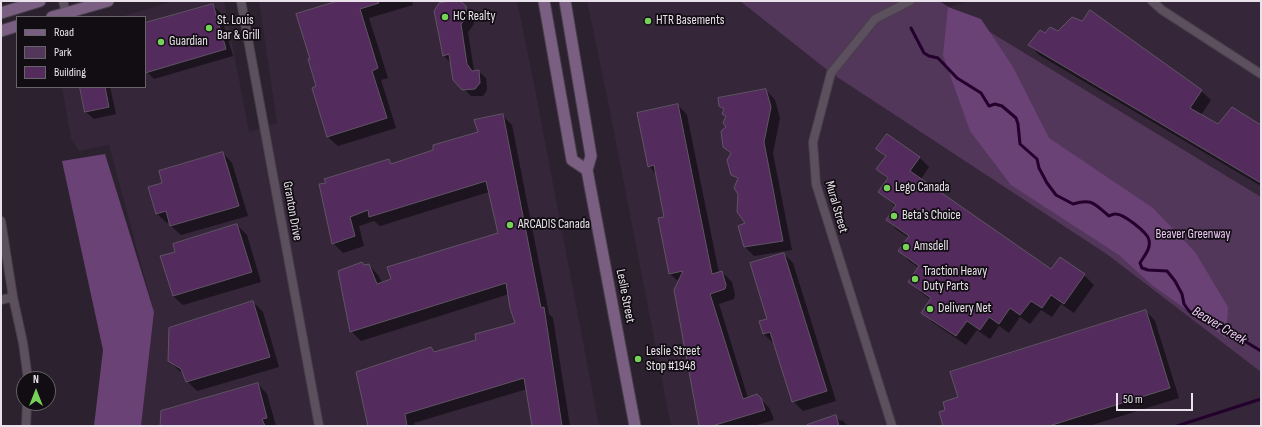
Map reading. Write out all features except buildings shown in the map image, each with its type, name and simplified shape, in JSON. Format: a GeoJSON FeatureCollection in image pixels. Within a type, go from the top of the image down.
{"type":"FeatureCollection","features":[{"type":"Feature","properties":{"kind":"main road"},"geometry":{"type":"LineString","coordinates":[[1,13],[40,1]]}},
{"type":"Feature","properties":{"kind":"main road"},"geometry":{"type":"LineString","coordinates":[[57,16],[108,1]]}},
{"type":"Feature","properties":{"kind":"main road"},"geometry":{"type":"LineString","coordinates":[[544,1],[572,160],[587,170]]}},
{"type":"Feature","properties":{"kind":"main road","name":"Leslie Street"},"geometry":{"type":"LineString","coordinates":[[565,1],[591,156],[587,170],[635,426]]}},
{"type":"Feature","properties":{"kind":"main road"},"geometry":{"type":"LineString","coordinates":[[1,31],[16,26]]}},
{"type":"Feature","properties":{"kind":"street"},"geometry":{"type":"LineString","coordinates":[[63,1],[66,14]]}},
{"type":"Feature","properties":{"kind":"street","name":"Granton Drive"},"geometry":{"type":"LineString","coordinates":[[241,1],[319,426]]}},
{"type":"Feature","properties":{"kind":"street","name":"Mural Street"},"geometry":{"type":"LineString","coordinates":[[892,426],[816,184],[813,142],[831,73],[875,19],[910,1]]}},
{"type":"Feature","properties":{"kind":"street"},"geometry":{"type":"LineString","coordinates":[[1152,1],[1162,10],[1261,74]]}},
{"type":"Feature","properties":{"kind":"street"},"geometry":{"type":"LineString","coordinates":[[1,221],[27,371]]}},
{"type":"Feature","properties":{"kind":"street"},"geometry":{"type":"LineString","coordinates":[[1,300],[13,297]]}},
{"type":"Feature","properties":{"kind":"street"},"geometry":{"type":"LineString","coordinates":[[26,426],[27,411]]}},
{"type":"Feature","properties":{"kind":"shaded area"},"geometry":{"type":"Polygon","coordinates":[[[174,1],[224,1],[249,132],[277,123],[259,1],[517,1],[599,426],[141,426],[154,312],[109,145],[79,151],[71,138],[62,88],[146,88],[146,16],[123,16],[174,1]]]}},
{"type":"Feature","properties":{"kind":"shaded area"},"geometry":{"type":"Polygon","coordinates":[[[587,1],[740,1],[831,73],[1108,255],[1261,372],[1261,426],[671,426],[607,96],[587,1]]]}},
{"type":"Feature","properties":{"kind":"shaded area"},"geometry":{"type":"Polygon","coordinates":[[[971,1],[1261,1],[1261,197],[948,7],[971,1]]]}},
{"type":"Feature","properties":{"kind":"shaded area"},"geometry":{"type":"Polygon","coordinates":[[[948,7],[981,19],[1013,67],[1049,138],[1153,208],[1195,252],[1228,307],[1226,338],[1152,285],[1119,255],[1011,185],[970,131],[943,55],[948,7]]]}},
{"type":"Feature","properties":{"kind":"shaded area"},"geometry":{"type":"Polygon","coordinates":[[[105,154],[154,312],[141,426],[94,426],[103,350],[62,161],[105,154]]]}},
{"type":"Feature","properties":{"kind":"green space","name":"Beaver Greenway"},"geometry":{"type":"Polygon","coordinates":[[[740,1],[939,1],[1261,197],[1261,372],[1108,255],[831,73],[740,1]]]}},
{"type":"Feature","properties":{"kind":"waterway","name":"Beaver Creek"},"geometry":{"type":"LineString","coordinates":[[911,28],[924,53],[938,58],[957,78],[981,93],[989,106],[995,104],[1002,106],[1016,118],[1020,144],[1037,159],[1039,168],[1047,183],[1056,195],[1073,204],[1080,202],[1093,203],[1109,216],[1114,214],[1119,215],[1135,224],[1148,237],[1149,240],[1148,249],[1140,263],[1142,268],[1148,270],[1167,271],[1175,281],[1182,294],[1184,304],[1189,311],[1200,319],[1223,328],[1261,351]]}},
{"type":"Feature","properties":{"kind":"waterway"},"geometry":{"type":"LineString","coordinates":[[1177,426],[1261,399]]}},
{"type":"Feature","properties":{"kind":"place","name":"HC Realty"},"geometry":{"type":"Point","coordinates":[445,17]}},
{"type":"Feature","properties":{"kind":"place","name":"HTR Basements"},"geometry":{"type":"Point","coordinates":[648,21]}},
{"type":"Feature","properties":{"kind":"place","name":"St. Louis Bar & Grill"},"geometry":{"type":"Point","coordinates":[209,28]}},
{"type":"Feature","properties":{"kind":"place","name":"Guardian"},"geometry":{"type":"Point","coordinates":[161,42]}},
{"type":"Feature","properties":{"kind":"place","name":"Lego Canada"},"geometry":{"type":"Point","coordinates":[887,188]}},
{"type":"Feature","properties":{"kind":"place","name":"Beta's Choice"},"geometry":{"type":"Point","coordinates":[894,216]}},
{"type":"Feature","properties":{"kind":"place","name":"ARCADIS Canada"},"geometry":{"type":"Point","coordinates":[510,225]}},
{"type":"Feature","properties":{"kind":"place","name":"Amsdell"},"geometry":{"type":"Point","coordinates":[906,247]}},
{"type":"Feature","properties":{"kind":"place","name":"Traction Heavy Duty Parts"},"geometry":{"type":"Point","coordinates":[915,279]}},
{"type":"Feature","properties":{"kind":"place","name":"Delivery Net"},"geometry":{"type":"Point","coordinates":[930,309]}},
{"type":"Feature","properties":{"kind":"place","name":"Leslie Street Stop #1948"},"geometry":{"type":"Point","coordinates":[638,359]}}]}
